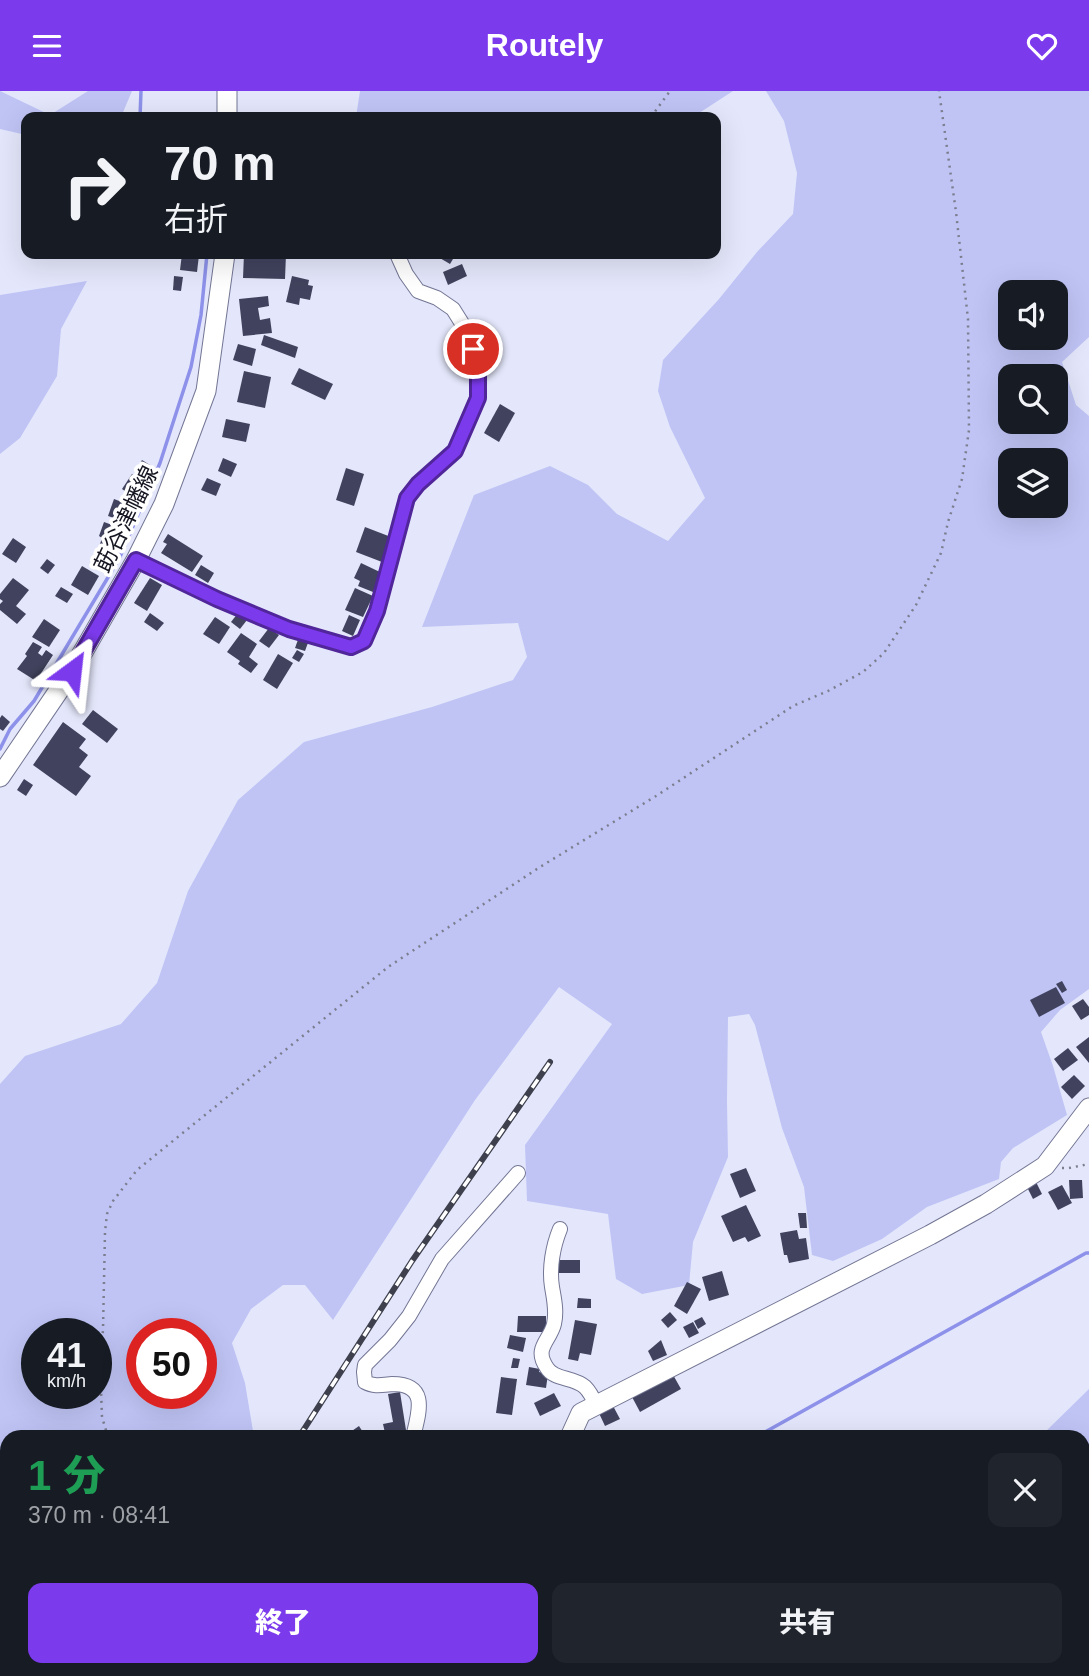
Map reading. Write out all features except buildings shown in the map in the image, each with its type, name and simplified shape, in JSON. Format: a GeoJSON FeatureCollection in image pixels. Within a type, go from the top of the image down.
{"type":"FeatureCollection","features":[{"type":"Feature","properties":{"kind":"street"},"geometry":{"type":"LineString","coordinates":[[227,91],[227,112]]}},
{"type":"Feature","properties":{"kind":"street","name":"莇谷津幡線"},"geometry":{"type":"LineString","coordinates":[[0,777],[72,671],[136,560],[164,504],[206,391],[224,259]]}},
{"type":"Feature","properties":{"kind":"street"},"geometry":{"type":"LineString","coordinates":[[136,560],[217,599],[289,629],[351,647],[364,641],[377,611],[407,498],[418,484],[455,451],[478,398],[478,364],[468,333],[453,309],[437,298],[418,291],[399,259]]}},
{"type":"Feature","properties":{"kind":"street"},"geometry":{"type":"LineString","coordinates":[[573,1430],[581,1412],[930,1235],[995,1198],[1045,1166],[1089,1108]]}},
{"type":"Feature","properties":{"kind":"street"},"geometry":{"type":"LineString","coordinates":[[415,1430],[420,1406],[413,1389],[407,1385],[371,1385],[365,1382],[365,1365],[409,1316],[442,1259],[518,1173]]}},
{"type":"Feature","properties":{"kind":"street"},"geometry":{"type":"LineString","coordinates":[[560,1229],[554,1243],[551,1283],[555,1308],[554,1327],[544,1341],[542,1358],[551,1373],[583,1385],[596,1405]]}},
{"type":"Feature","properties":{"kind":"path"},"geometry":{"type":"LineString","coordinates":[[655,112],[670,91]]}},
{"type":"Feature","properties":{"kind":"path"},"geometry":{"type":"LineString","coordinates":[[106,1430],[102,1416],[100,1364],[107,1214],[113,1201],[137,1170],[388,967],[793,706],[863,672],[884,653],[916,605],[941,554],[962,479],[969,431],[968,319],[939,91]]}},
{"type":"Feature","properties":{"kind":"path"},"geometry":{"type":"LineString","coordinates":[[1045,1166],[1069,1168],[1089,1164]]}},
{"type":"Feature","properties":{"kind":"shaded area"},"geometry":{"type":"Polygon","coordinates":[[[0,91],[44,112],[21,112],[21,134],[0,129],[0,91]]]}},
{"type":"Feature","properties":{"kind":"shaded area"},"geometry":{"type":"Polygon","coordinates":[[[88,91],[132,91],[123,112],[55,112],[88,91]]]}},
{"type":"Feature","properties":{"kind":"shaded area"},"geometry":{"type":"Polygon","coordinates":[[[360,91],[733,91],[701,112],[357,112],[360,91]]]}},
{"type":"Feature","properties":{"kind":"shaded area"},"geometry":{"type":"Polygon","coordinates":[[[766,91],[1089,91],[1089,337],[1063,364],[998,364],[998,434],[1068,434],[1068,380],[1076,405],[1089,416],[1089,989],[1060,1010],[1041,1032],[1067,1115],[1013,1148],[1001,1162],[999,1179],[927,1207],[882,1239],[833,1261],[812,1255],[804,1187],[782,1128],[755,1025],[749,1014],[728,1017],[728,1157],[693,1242],[689,1285],[642,1294],[616,1279],[608,1214],[527,1201],[525,1145],[612,1024],[559,987],[475,1100],[333,1320],[305,1285],[283,1285],[251,1309],[232,1343],[245,1383],[253,1430],[0,1430],[0,1084],[25,1056],[121,1024],[157,983],[188,891],[238,800],[304,742],[432,707],[513,680],[527,657],[518,623],[422,627],[474,495],[550,466],[588,485],[617,514],[668,541],[705,498],[670,427],[658,391],[663,360],[793,214],[797,173],[784,121],[766,91]]]}},
{"type":"Feature","properties":{"kind":"shaded area"},"geometry":{"type":"Polygon","coordinates":[[[87,281],[61,329],[57,376],[20,438],[0,454],[0,295],[87,281]]]}},
{"type":"Feature","properties":{"kind":"shaded area"},"geometry":{"type":"Polygon","coordinates":[[[1089,1389],[1089,1430],[1047,1430],[1089,1389]]]}},
{"type":"Feature","properties":{"kind":"waterway"},"geometry":{"type":"LineString","coordinates":[[140,112],[141,91]]}},
{"type":"Feature","properties":{"kind":"waterway"},"geometry":{"type":"LineString","coordinates":[[0,749],[10,729],[34,701],[119,559],[160,463],[191,367],[201,315],[207,259]]}},
{"type":"Feature","properties":{"kind":"waterway"},"geometry":{"type":"LineString","coordinates":[[769,1430],[1089,1253]]}},
{"type":"Feature","properties":{"kind":"railway"},"geometry":{"type":"LineString","coordinates":[[303,1430],[412,1261],[550,1062]]}},
{"type":"Feature","properties":{"kind":"route"},"geometry":{"type":"LineString","coordinates":[[72,671],[136,560],[217,599],[289,629],[351,647],[364,641],[377,611],[407,498],[418,484],[455,451],[478,398],[478,364],[473,349]]}}]}
